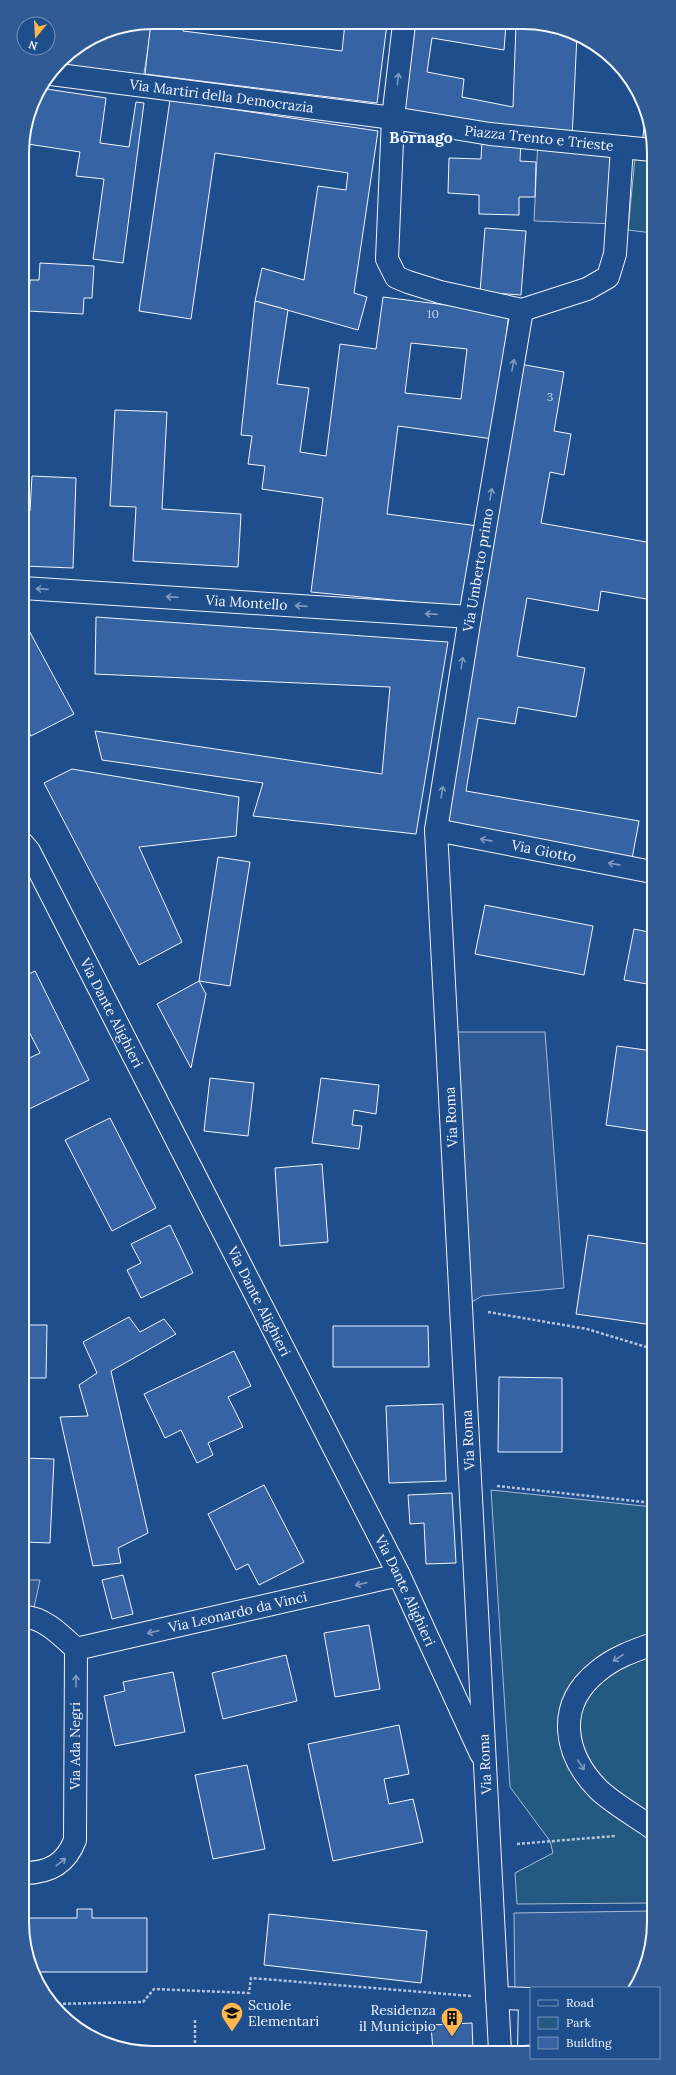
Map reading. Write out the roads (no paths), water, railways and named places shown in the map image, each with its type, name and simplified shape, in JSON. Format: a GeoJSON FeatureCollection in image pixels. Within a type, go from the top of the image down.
{"type":"FeatureCollection","features":[{"type":"Feature","properties":{"kind":"street"},"geometry":{"type":"LineString","coordinates":[[403,29],[393,118],[387,259],[392,271],[402,280],[430,290],[522,310]]}},
{"type":"Feature","properties":{"kind":"street","name":"Via Martiri della Democrazia"},"geometry":{"type":"LineString","coordinates":[[57,75],[393,118]]}},
{"type":"Feature","properties":{"kind":"street","name":"Piazza Trento e Trieste"},"geometry":{"type":"LineString","coordinates":[[393,118],[490,134],[622,147],[615,254],[608,277],[586,289],[522,310]]}},
{"type":"Feature","properties":{"kind":"street"},"geometry":{"type":"LineString","coordinates":[[622,147],[647,150]]}},
{"type":"Feature","properties":{"kind":"street","name":"Via Umberto primo"},"geometry":{"type":"LineString","coordinates":[[436,830],[470,617],[522,310]]}},
{"type":"Feature","properties":{"kind":"street","name":"Via Montello"},"geometry":{"type":"LineString","coordinates":[[29,588],[470,617]]}},
{"type":"Feature","properties":{"kind":"street","name":"Via Giotto"},"geometry":{"type":"LineString","coordinates":[[436,830],[647,871]]}},
{"type":"Feature","properties":{"kind":"street","name":"Via Roma"},"geometry":{"type":"LineString","coordinates":[[436,830],[500,2046]]}},
{"type":"Feature","properties":{"kind":"street","name":"Via Dante Alighieri"},"geometry":{"type":"LineString","coordinates":[[29,858],[399,1575],[485,1763]]}},
{"type":"Feature","properties":{"kind":"street","name":"Via Leonardo da Vinci"},"geometry":{"type":"LineString","coordinates":[[76,1649],[399,1575]]}},
{"type":"Feature","properties":{"kind":"street"},"geometry":{"type":"LineString","coordinates":[[29,1617],[32,1617],[59,1633],[76,1649]]}},
{"type":"Feature","properties":{"kind":"street"},"geometry":{"type":"LineString","coordinates":[[647,1646],[625,1654],[596,1672],[574,1699],[568,1726],[572,1752],[600,1790],[647,1824]]}},
{"type":"Feature","properties":{"kind":"street","name":"Via Ada Negri"},"geometry":{"type":"LineString","coordinates":[[29,1872],[48,1870],[56,1866],[69,1854],[75,1840],[76,1649]]}},
{"type":"Feature","properties":{"kind":"street"},"geometry":{"type":"LineString","coordinates":[[498,2008],[530,1999],[530,2046]]}},
{"type":"Feature","properties":{"kind":"place","name":"Scuole Elementari"},"geometry":{"type":"Point","coordinates":[232,2032]}},
{"type":"Feature","properties":{"kind":"place","name":"Residenza il Municipio"},"geometry":{"type":"Point","coordinates":[452,2038]}},
{"type":"Feature","properties":{"kind":"district","name":"Bornago"},"geometry":{"type":"Point","coordinates":[421,137]}}]}
